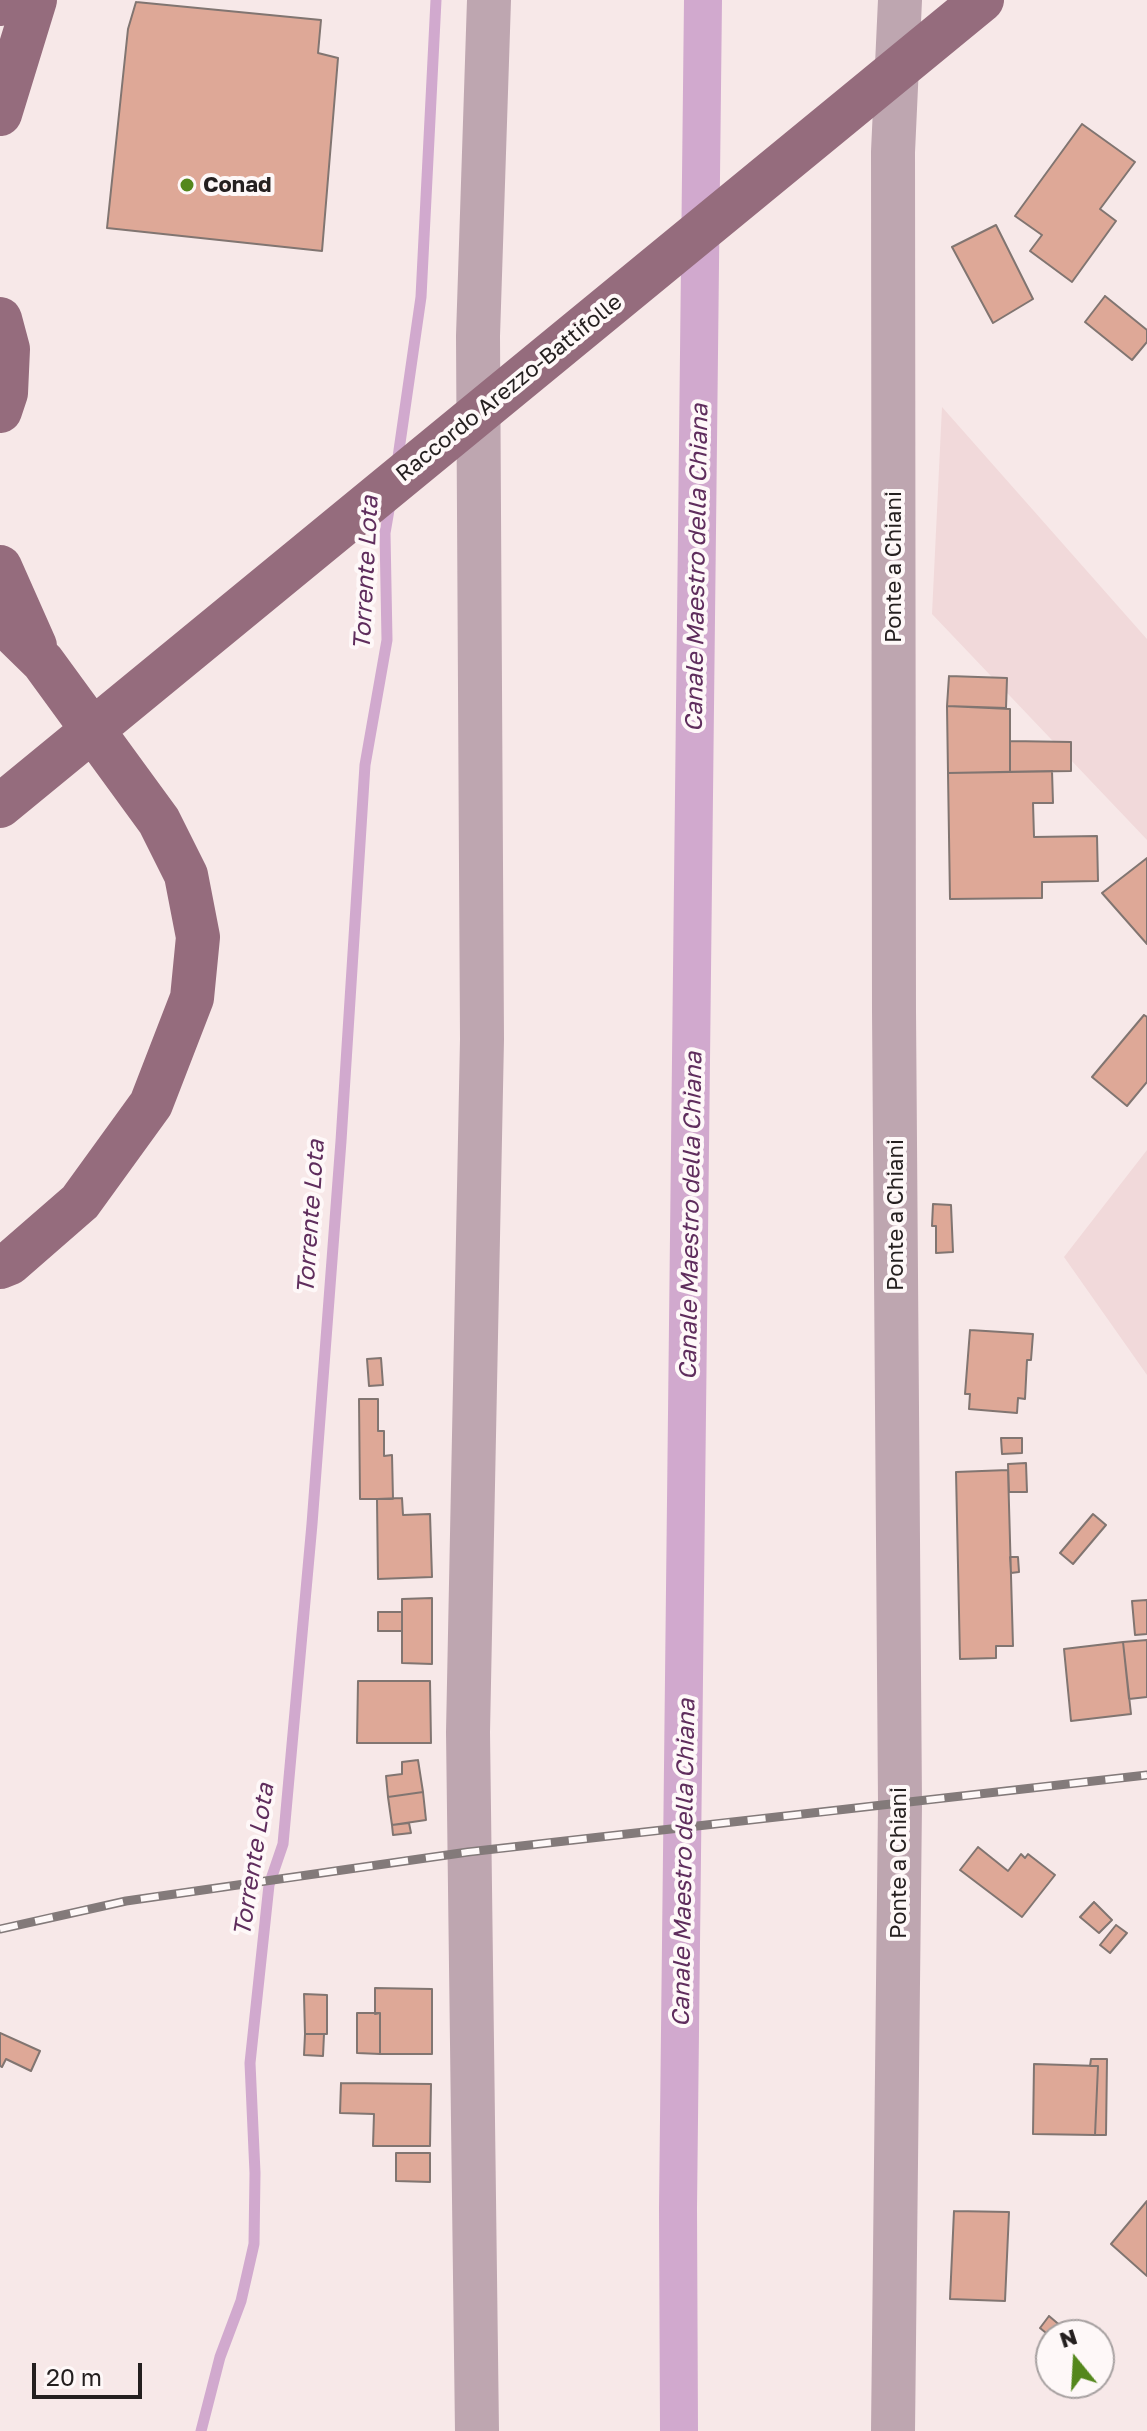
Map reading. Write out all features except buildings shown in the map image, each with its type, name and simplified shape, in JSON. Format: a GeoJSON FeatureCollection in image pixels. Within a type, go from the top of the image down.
{"type":"FeatureCollection","features":[{"type":"Feature","properties":{"kind":"main road"},"geometry":{"type":"LineString","coordinates":[[0,114],[35,0]]}},
{"type":"Feature","properties":{"kind":"main road","name":"Raccordo Arezzo-Battifolle"},"geometry":{"type":"LineString","coordinates":[[0,806],[982,0]]}},
{"type":"Feature","properties":{"kind":"main road"},"geometry":{"type":"LineString","coordinates":[[0,319],[8,349],[6,393],[0,411]]}},
{"type":"Feature","properties":{"kind":"main road"},"geometry":{"type":"LineString","coordinates":[[0,567],[43,662]]}},
{"type":"Feature","properties":{"kind":"main road"},"geometry":{"type":"LineString","coordinates":[[0,620],[43,662],[159,821],[186,875],[198,937],[192,998],[151,1104],[80,1202],[10,1263],[0,1267]]}},
{"type":"Feature","properties":{"kind":"street"},"geometry":{"type":"LineString","coordinates":[[477,2431],[468,1732],[482,1039],[478,336],[489,0]]}},
{"type":"Feature","properties":{"kind":"street","name":"Ponte a Chiani"},"geometry":{"type":"LineString","coordinates":[[900,0],[893,152],[901,2423]]}},
{"type":"Feature","properties":{"kind":"shaded area"},"geometry":{"type":"Polygon","coordinates":[[[942,407],[1147,639],[1147,840],[932,614],[942,407]]]}},
{"type":"Feature","properties":{"kind":"shaded area"},"geometry":{"type":"Polygon","coordinates":[[[1147,1150],[1147,1375],[1064,1257],[1147,1150]]]}},
{"type":"Feature","properties":{"kind":"waterway","name":"Torrente Lota"},"geometry":{"type":"LineString","coordinates":[[397,464],[421,297],[436,0]]}},
{"type":"Feature","properties":{"kind":"waterway","name":"Canale Maestro della Chiana"},"geometry":{"type":"LineString","coordinates":[[679,2431],[678,2208],[703,0]]}},
{"type":"Feature","properties":{"kind":"waterway","name":"Torrente Lota"},"geometry":{"type":"LineString","coordinates":[[201,2431],[220,2357],[241,2301],[254,2244],[255,2173],[250,2063],[269,1885],[283,1844],[312,1524],[365,765],[387,640],[385,533],[390,504]]}},
{"type":"Feature","properties":{"kind":"railway"},"geometry":{"type":"LineString","coordinates":[[0,1929],[126,1901],[468,1852],[1147,1775]]}},
{"type":"Feature","properties":{"kind":"place","name":"Conad"},"geometry":{"type":"Point","coordinates":[187,185]}}]}
